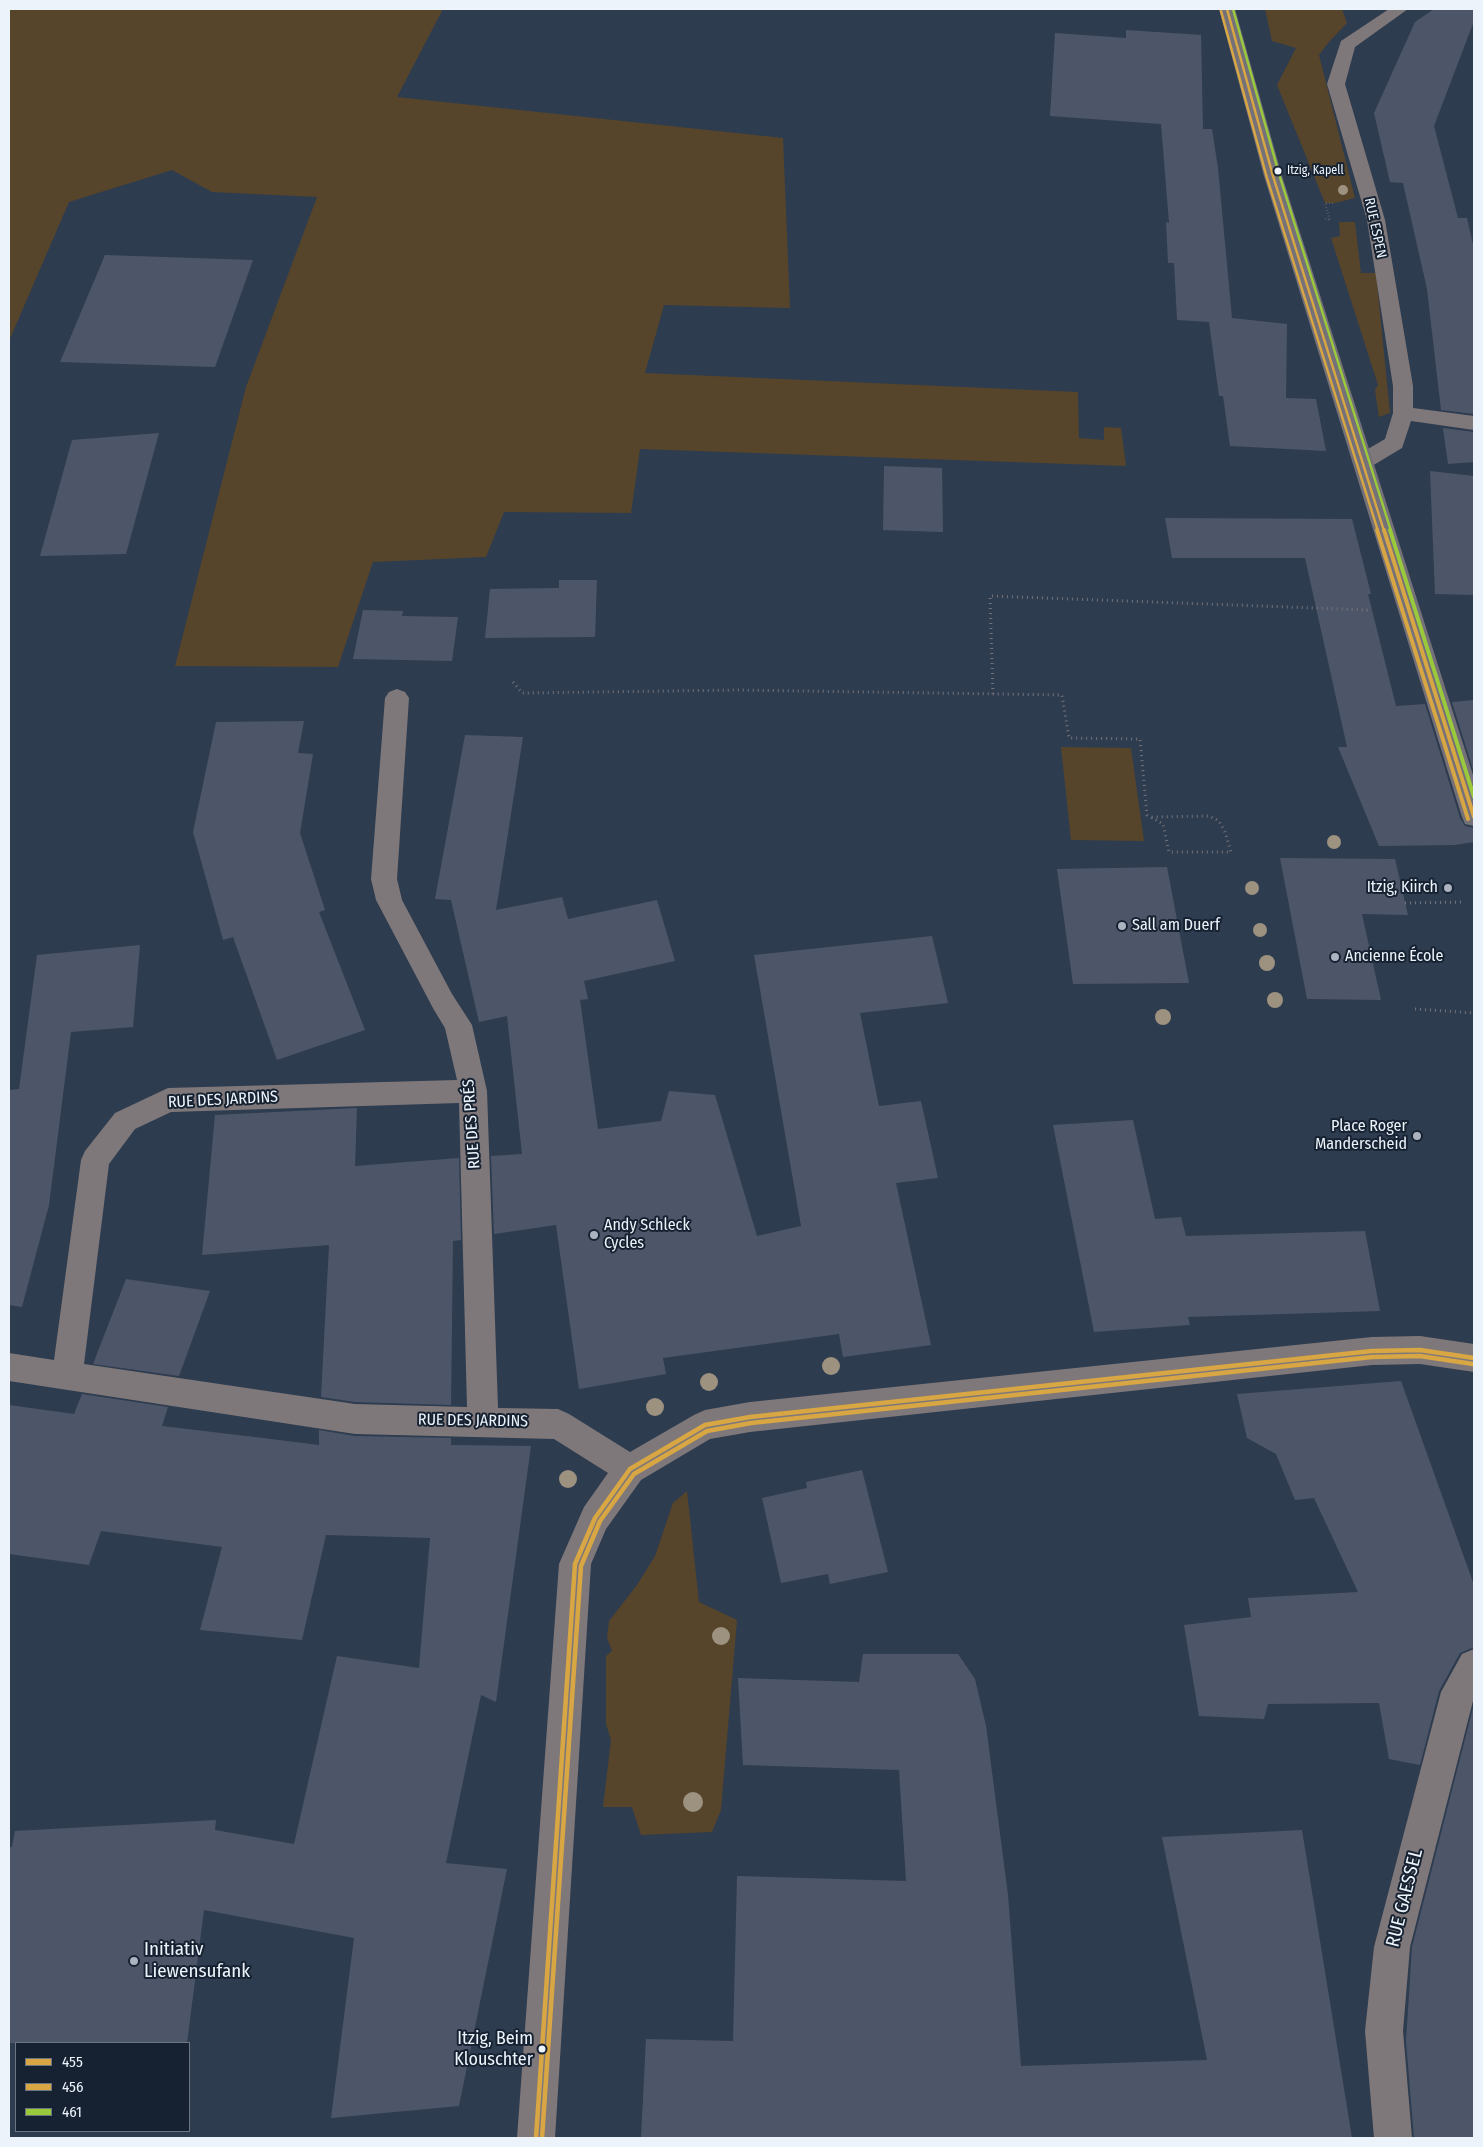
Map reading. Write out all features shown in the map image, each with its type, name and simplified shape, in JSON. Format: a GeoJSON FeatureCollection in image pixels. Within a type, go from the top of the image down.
{"type":"FeatureCollection","features":[{"type":"Feature","properties":{"kind":"main road"},"geometry":{"type":"LineString","coordinates":[[1227,9],[1273,176],[1364,461],[1474,817]]}},
{"type":"Feature","properties":{"kind":"street","name":"RUE ESPEN"},"geometry":{"type":"LineString","coordinates":[[1364,461],[1395,443],[1402,413],[1403,386],[1376,220],[1336,84],[1347,44],[1400,9]]}},
{"type":"Feature","properties":{"kind":"street"},"geometry":{"type":"LineString","coordinates":[[1402,413],[1474,423]]}},
{"type":"Feature","properties":{"kind":"street","name":"RUE DES PRÉS"},"geometry":{"type":"LineString","coordinates":[[397,698],[384,879],[390,900],[443,1002],[458,1025],[473,1091],[483,1421]]}},
{"type":"Feature","properties":{"kind":"street","name":"RUE DES JARDINS"},"geometry":{"type":"LineString","coordinates":[[67,1377],[95,1160],[125,1121],[168,1100],[473,1091]]}},
{"type":"Feature","properties":{"kind":"street"},"geometry":{"type":"LineString","coordinates":[[536,2138],[575,1564],[595,1518],[630,1469],[705,1425],[750,1417],[1372,1351],[1420,1350],[1474,1358]]}},
{"type":"Feature","properties":{"kind":"street","name":"RUE DES JARDINS"},"geometry":{"type":"LineString","coordinates":[[9,1367],[355,1419],[558,1424],[630,1469]]}},
{"type":"Feature","properties":{"kind":"street","name":"RUE GAESSEL"},"geometry":{"type":"LineString","coordinates":[[1393,2138],[1384,2031],[1392,1947],[1458,1692],[1474,1666]]}},
{"type":"Feature","properties":{"kind":"path"},"geometry":{"type":"LineString","coordinates":[[993,694],[990,596],[1373,611]]}},
{"type":"Feature","properties":{"kind":"path"},"geometry":{"type":"LineString","coordinates":[[513,682],[522,693],[738,690],[1062,695],[1069,738],[1140,739],[1147,815],[1151,818],[1163,824],[1169,852],[1231,852],[1219,821],[1209,816],[1151,818]]}},
{"type":"Feature","properties":{"kind":"path"},"geometry":{"type":"LineString","coordinates":[[1406,903],[1464,902]]}},
{"type":"Feature","properties":{"kind":"path"},"geometry":{"type":"LineString","coordinates":[[1415,1009],[1474,1013]]}},
{"type":"Feature","properties":{"kind":"shaded area"},"geometry":{"type":"Polygon","coordinates":[[[9,9],[443,9],[397,97],[783,138],[790,308],[664,305],[645,373],[1078,392],[1079,438],[1104,440],[1104,427],[1121,428],[1126,466],[640,449],[631,513],[504,512],[486,557],[373,562],[338,667],[175,666],[246,387],[317,197],[212,192],[172,170],[69,202],[9,341],[9,9]]]}},
{"type":"Feature","properties":{"kind":"shaded area"},"geometry":{"type":"Polygon","coordinates":[[[1265,9],[1342,9],[1347,23],[1319,55],[1355,198],[1335,203],[1325,203],[1277,85],[1296,48],[1272,41],[1265,9]]]}},
{"type":"Feature","properties":{"kind":"shaded area"},"geometry":{"type":"Polygon","coordinates":[[[1339,222],[1355,222],[1361,273],[1376,273],[1390,413],[1379,417],[1375,390],[1378,385],[1331,238],[1340,236],[1339,222]]]}},
{"type":"Feature","properties":{"kind":"shaded area"},"geometry":{"type":"Polygon","coordinates":[[[1061,747],[1131,748],[1144,841],[1071,840],[1061,747]]]}},
{"type":"Feature","properties":{"kind":"shaded area"},"geometry":{"type":"Polygon","coordinates":[[[687,1491],[699,1602],[737,1620],[721,1810],[712,1832],[641,1835],[632,1807],[603,1807],[611,1740],[606,1724],[606,1656],[612,1651],[607,1638],[609,1621],[637,1585],[655,1556],[673,1503],[687,1491]]]}},
{"type":"Feature","properties":{"kind":"building"},"geometry":{"type":"Polygon","coordinates":[[[1434,9],[1474,9],[1474,21],[1434,126],[1458,218],[1467,218],[1474,249],[1474,414],[1441,410],[1427,289],[1403,183],[1390,182],[1374,113],[1415,22],[1434,9]]]}},
{"type":"Feature","properties":{"kind":"building"},"geometry":{"type":"Polygon","coordinates":[[[1126,30],[1201,35],[1203,129],[1212,129],[1218,168],[1232,318],[1287,324],[1286,398],[1316,399],[1326,451],[1230,446],[1223,396],[1219,396],[1209,322],[1177,320],[1174,263],[1168,263],[1166,222],[1169,223],[1161,124],[1050,116],[1055,33],[1126,38],[1126,30]]]}},
{"type":"Feature","properties":{"kind":"building"},"geometry":{"type":"Polygon","coordinates":[[[105,255],[253,260],[215,367],[60,362],[105,255]]]}},
{"type":"Feature","properties":{"kind":"building"},"geometry":{"type":"Polygon","coordinates":[[[1443,428],[1474,432],[1474,462],[1448,464],[1443,428]]]}},
{"type":"Feature","properties":{"kind":"building"},"geometry":{"type":"Polygon","coordinates":[[[159,433],[126,554],[40,556],[72,440],[159,433]]]}},
{"type":"Feature","properties":{"kind":"building"},"geometry":{"type":"Polygon","coordinates":[[[884,466],[942,468],[943,532],[883,530],[884,466]]]}},
{"type":"Feature","properties":{"kind":"building"},"geometry":{"type":"Polygon","coordinates":[[[1430,471],[1474,476],[1474,595],[1435,594],[1430,471]]]}},
{"type":"Feature","properties":{"kind":"building"},"geometry":{"type":"Polygon","coordinates":[[[1165,518],[1352,519],[1371,594],[1368,594],[1396,706],[1425,704],[1460,818],[1465,826],[1474,828],[1474,842],[1455,845],[1379,846],[1338,747],[1347,747],[1305,558],[1172,558],[1165,518]]]}},
{"type":"Feature","properties":{"kind":"building"},"geometry":{"type":"Polygon","coordinates":[[[559,580],[597,580],[595,637],[485,638],[490,589],[559,588],[559,580]]]}},
{"type":"Feature","properties":{"kind":"building"},"geometry":{"type":"Polygon","coordinates":[[[363,610],[403,611],[402,616],[458,617],[452,661],[353,659],[363,610]]]}},
{"type":"Feature","properties":{"kind":"building"},"geometry":{"type":"Polygon","coordinates":[[[1474,700],[1474,773],[1452,702],[1474,700]]]}},
{"type":"Feature","properties":{"kind":"building"},"geometry":{"type":"Polygon","coordinates":[[[304,721],[298,753],[313,754],[300,833],[325,910],[319,912],[365,1030],[277,1060],[233,937],[223,940],[193,832],[216,722],[304,721]]]}},
{"type":"Feature","properties":{"kind":"building"},"geometry":{"type":"Polygon","coordinates":[[[465,735],[523,737],[496,910],[562,897],[568,919],[657,900],[675,961],[584,981],[588,999],[580,1000],[598,1129],[661,1121],[669,1091],[715,1095],[757,1236],[801,1226],[754,955],[932,936],[948,1003],[860,1013],[879,1106],[921,1101],[938,1178],[896,1183],[931,1345],[843,1357],[839,1334],[663,1358],[666,1374],[579,1389],[556,1225],[494,1234],[491,1156],[522,1154],[507,1016],[479,1022],[451,900],[435,899],[465,735]]]}},
{"type":"Feature","properties":{"kind":"building","name":"Ancienne École"},"geometry":{"type":"Polygon","coordinates":[[[1280,858],[1395,859],[1408,915],[1362,914],[1381,1000],[1307,999],[1280,858]]]}},
{"type":"Feature","properties":{"kind":"building","name":"Sall am Duerf"},"geometry":{"type":"Polygon","coordinates":[[[1167,867],[1189,983],[1073,984],[1057,869],[1167,867]]]}},
{"type":"Feature","properties":{"kind":"building"},"geometry":{"type":"Polygon","coordinates":[[[140,945],[133,1027],[71,1032],[49,1205],[22,1307],[9,1305],[9,1090],[19,1089],[37,955],[140,945]]]}},
{"type":"Feature","properties":{"kind":"building"},"geometry":{"type":"Polygon","coordinates":[[[357,1108],[355,1166],[459,1158],[461,1240],[453,1241],[451,1405],[355,1402],[321,1397],[329,1245],[202,1255],[215,1115],[357,1108]]]}},
{"type":"Feature","properties":{"kind":"building"},"geometry":{"type":"Polygon","coordinates":[[[1133,1120],[1155,1219],[1181,1217],[1186,1236],[1365,1231],[1380,1311],[1188,1317],[1190,1325],[1094,1332],[1053,1125],[1133,1120]]]}},
{"type":"Feature","properties":{"kind":"building"},"geometry":{"type":"Polygon","coordinates":[[[126,1279],[210,1291],[179,1376],[93,1364],[126,1279]]]}},
{"type":"Feature","properties":{"kind":"building"},"geometry":{"type":"Polygon","coordinates":[[[1401,1381],[1474,1585],[1474,1647],[1460,1653],[1439,1691],[1420,1765],[1389,1759],[1379,1703],[1268,1704],[1264,1719],[1199,1716],[1184,1625],[1251,1617],[1248,1598],[1358,1592],[1314,1498],[1295,1500],[1276,1454],[1247,1438],[1237,1394],[1401,1381]]]}},
{"type":"Feature","properties":{"kind":"building"},"geometry":{"type":"Polygon","coordinates":[[[82,1394],[168,1407],[162,1426],[319,1445],[319,1430],[355,1436],[451,1438],[451,1445],[531,1446],[496,1702],[481,1695],[446,1863],[507,1869],[459,2106],[331,2118],[354,1938],[204,1910],[187,2042],[9,2043],[9,1847],[12,1847],[15,1831],[216,1820],[215,1830],[294,1844],[337,1656],[419,1668],[430,1538],[326,1535],[302,1640],[200,1630],[222,1547],[101,1531],[89,1565],[9,1554],[9,1405],[74,1414],[82,1394]]]}},
{"type":"Feature","properties":{"kind":"building"},"geometry":{"type":"Polygon","coordinates":[[[862,1470],[888,1572],[830,1584],[828,1574],[781,1583],[762,1498],[807,1488],[806,1482],[862,1470]]]}},
{"type":"Feature","properties":{"kind":"building"},"geometry":{"type":"Polygon","coordinates":[[[863,1654],[958,1654],[975,1679],[986,1726],[1008,1895],[1021,2066],[1207,2060],[1162,1837],[1302,1830],[1352,2138],[641,2138],[646,2039],[733,2041],[737,1876],[906,1881],[899,1770],[743,1765],[738,1678],[859,1682],[863,1654]]]}},
{"type":"Feature","properties":{"kind":"building"},"geometry":{"type":"Polygon","coordinates":[[[1474,1704],[1474,2138],[1414,2138],[1406,2041],[1412,1947],[1474,1704]]]}},
{"type":"Feature","properties":{"kind":"transit line","name":"455"},"geometry":{"type":"LineString","coordinates":[[1227,9],[1273,176],[1474,817]]}},
{"type":"Feature","properties":{"kind":"transit line","name":"461"},"geometry":{"type":"LineString","coordinates":[[1233,9],[1279,174],[1474,797]]}},
{"type":"Feature","properties":{"kind":"transit line","name":"456"},"geometry":{"type":"LineString","coordinates":[[1221,11],[1267,178],[1468,819]]}},
{"type":"Feature","properties":{"kind":"transit line","name":"455"},"geometry":{"type":"LineString","coordinates":[[536,2138],[575,1564],[595,1518],[630,1469],[705,1425],[750,1417],[1372,1351],[1420,1350],[1474,1358]]}},
{"type":"Feature","properties":{"kind":"transit line","name":"456"},"geometry":{"type":"LineString","coordinates":[[542,2138],[581,1566],[600,1521],[634,1474],[707,1431],[751,1423],[1372,1357],[1420,1356],[1473,1364]]}},
{"type":"Feature","properties":{"kind":"place","name":"Itzig, Kapell"},"geometry":{"type":"Point","coordinates":[1278,171]}},
{"type":"Feature","properties":{"kind":"place","name":"Itzig, Kiirch"},"geometry":{"type":"Point","coordinates":[1448,888]}},
{"type":"Feature","properties":{"kind":"place","name":"Sall am Duerf"},"geometry":{"type":"Point","coordinates":[1122,926]}},
{"type":"Feature","properties":{"kind":"place","name":"Ancienne École"},"geometry":{"type":"Point","coordinates":[1335,957]}},
{"type":"Feature","properties":{"kind":"place","name":"Place Roger Manderscheid"},"geometry":{"type":"Point","coordinates":[1417,1136]}},
{"type":"Feature","properties":{"kind":"place","name":"Andy Schleck Cycles"},"geometry":{"type":"Point","coordinates":[594,1235]}},
{"type":"Feature","properties":{"kind":"place","name":"Initiativ Liewensufank"},"geometry":{"type":"Point","coordinates":[134,1961]}},
{"type":"Feature","properties":{"kind":"place","name":"Itzig, Beim Klouschter"},"geometry":{"type":"Point","coordinates":[542,2049]}}]}
